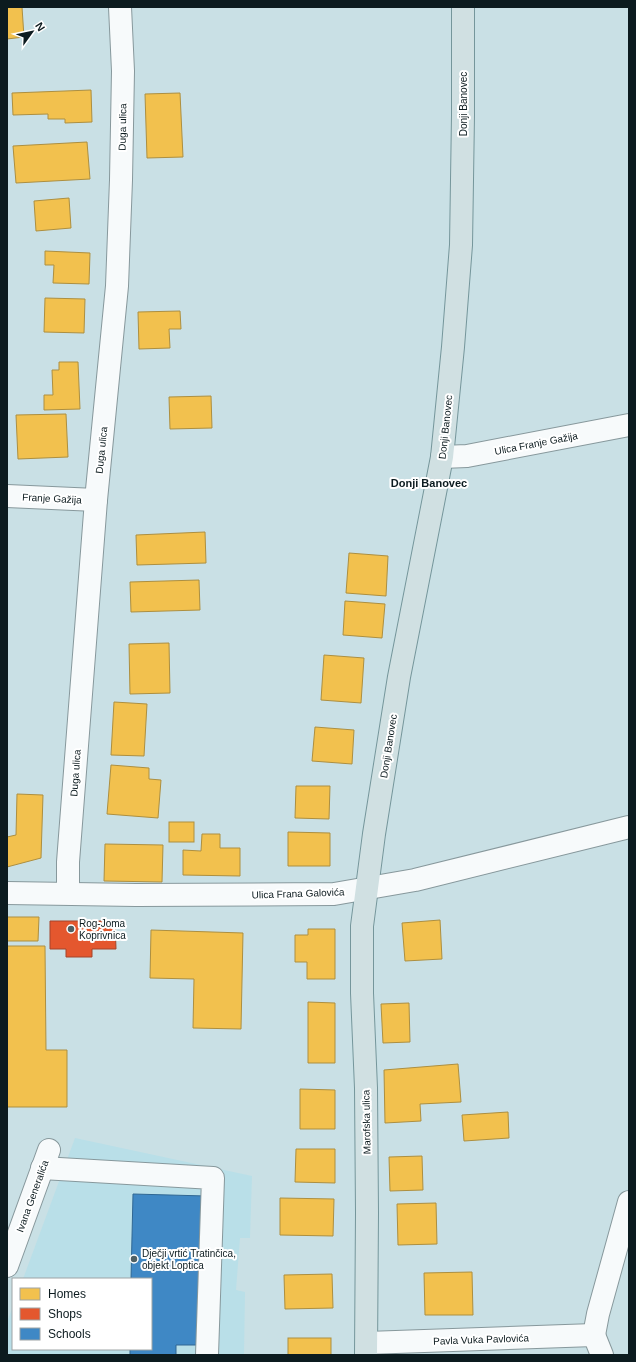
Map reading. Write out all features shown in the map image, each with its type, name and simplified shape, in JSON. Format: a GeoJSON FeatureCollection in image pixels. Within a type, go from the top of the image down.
{"type":"FeatureCollection","features":[{"type":"Feature","properties":{"kind":"main road","name":"Donji Banovec"},"geometry":{"type":"LineString","coordinates":[[366,889],[399,677],[442,457],[461,245],[463,7]]}},
{"type":"Feature","properties":{"kind":"main road","name":"Marofska ulica"},"geometry":{"type":"LineString","coordinates":[[366,889],[362,926],[362,993],[366,1088],[367,1349]]}},
{"type":"Feature","properties":{"kind":"street","name":"Duga ulica"},"geometry":{"type":"LineString","coordinates":[[68,894],[68,862],[96,500],[117,286],[122,180],[123,71],[120,7]]}},
{"type":"Feature","properties":{"kind":"street","name":"Ulica Franje Gažija"},"geometry":{"type":"LineString","coordinates":[[442,457],[467,456],[629,425]]}},
{"type":"Feature","properties":{"kind":"street","name":"Franje Gažija"},"geometry":{"type":"LineString","coordinates":[[7,496],[96,500]]}},
{"type":"Feature","properties":{"kind":"street","name":"Ulica Frana Galovića"},"geometry":{"type":"LineString","coordinates":[[7,893],[136,895],[325,894],[366,889],[423,878],[629,827]]}},
{"type":"Feature","properties":{"kind":"street","name":"Ivana Generalića"},"geometry":{"type":"LineString","coordinates":[[7,1266],[46,1159],[213,1178],[206,1355]]}},
{"type":"Feature","properties":{"kind":"street"},"geometry":{"type":"LineString","coordinates":[[602,1355],[594,1335],[598,1314],[629,1202]]}},
{"type":"Feature","properties":{"kind":"street","name":"Pavla Vuka Pavlovića"},"geometry":{"type":"LineString","coordinates":[[367,1349],[594,1335]]}},
{"type":"Feature","properties":{"kind":"shaded area","name":"Dječji vrtić Tratinčica, objekt Loptica"},"geometry":{"type":"Polygon","coordinates":[[[75,1138],[252,1176],[250,1238],[240,1238],[236,1290],[245,1292],[244,1355],[7,1355],[7,1322],[12,1309],[12,1350],[152,1350],[152,1278],[23,1278],[75,1138]]]}},
{"type":"Feature","properties":{"kind":"building: Homes"},"geometry":{"type":"Polygon","coordinates":[[[7,7],[22,7],[24,37],[7,39],[7,7]]]}},
{"type":"Feature","properties":{"kind":"building: Homes"},"geometry":{"type":"Polygon","coordinates":[[[91,90],[92,122],[65,123],[65,119],[48,119],[48,114],[13,115],[12,93],[91,90]]]}},
{"type":"Feature","properties":{"kind":"building: Homes"},"geometry":{"type":"Polygon","coordinates":[[[180,93],[183,157],[147,158],[145,94],[180,93]]]}},
{"type":"Feature","properties":{"kind":"building: Homes"},"geometry":{"type":"Polygon","coordinates":[[[87,142],[90,179],[16,183],[13,146],[87,142]]]}},
{"type":"Feature","properties":{"kind":"building: Homes"},"geometry":{"type":"Polygon","coordinates":[[[69,198],[71,228],[36,231],[34,201],[69,198]]]}},
{"type":"Feature","properties":{"kind":"building: Homes"},"geometry":{"type":"Polygon","coordinates":[[[45,251],[90,253],[89,284],[53,283],[54,265],[45,265],[45,251]]]}},
{"type":"Feature","properties":{"kind":"building: Homes"},"geometry":{"type":"Polygon","coordinates":[[[45,298],[85,299],[84,333],[44,332],[45,298]]]}},
{"type":"Feature","properties":{"kind":"building: Homes"},"geometry":{"type":"Polygon","coordinates":[[[180,311],[181,329],[169,329],[170,348],[139,349],[138,312],[180,311]]]}},
{"type":"Feature","properties":{"kind":"building: Homes"},"geometry":{"type":"Polygon","coordinates":[[[59,362],[78,362],[80,409],[44,410],[44,395],[53,395],[52,370],[59,370],[59,362]]]}},
{"type":"Feature","properties":{"kind":"building: Homes"},"geometry":{"type":"Polygon","coordinates":[[[211,396],[212,428],[170,429],[169,397],[211,396]]]}},
{"type":"Feature","properties":{"kind":"building: Homes"},"geometry":{"type":"Polygon","coordinates":[[[66,414],[68,457],[18,459],[16,415],[66,414]]]}},
{"type":"Feature","properties":{"kind":"building: Homes"},"geometry":{"type":"Polygon","coordinates":[[[205,532],[206,563],[137,565],[136,535],[205,532]]]}},
{"type":"Feature","properties":{"kind":"building: Homes"},"geometry":{"type":"Polygon","coordinates":[[[349,553],[388,556],[386,596],[346,593],[349,553]]]}},
{"type":"Feature","properties":{"kind":"building: Homes"},"geometry":{"type":"Polygon","coordinates":[[[199,580],[200,610],[131,612],[130,582],[199,580]]]}},
{"type":"Feature","properties":{"kind":"building: Homes"},"geometry":{"type":"Polygon","coordinates":[[[345,601],[385,604],[382,638],[343,635],[345,601]]]}},
{"type":"Feature","properties":{"kind":"building: Homes"},"geometry":{"type":"Polygon","coordinates":[[[169,643],[170,693],[130,694],[129,644],[169,643]]]}},
{"type":"Feature","properties":{"kind":"building: Homes"},"geometry":{"type":"Polygon","coordinates":[[[324,655],[364,658],[361,703],[321,700],[324,655]]]}},
{"type":"Feature","properties":{"kind":"building: Homes"},"geometry":{"type":"Polygon","coordinates":[[[114,702],[147,704],[144,756],[111,755],[114,702]]]}},
{"type":"Feature","properties":{"kind":"building: Homes"},"geometry":{"type":"Polygon","coordinates":[[[315,727],[354,730],[352,764],[312,761],[315,727]]]}},
{"type":"Feature","properties":{"kind":"building: Homes"},"geometry":{"type":"Polygon","coordinates":[[[111,765],[149,768],[149,779],[161,780],[158,818],[107,814],[111,765]]]}},
{"type":"Feature","properties":{"kind":"building: Homes"},"geometry":{"type":"Polygon","coordinates":[[[296,786],[330,786],[329,819],[295,818],[296,786]]]}},
{"type":"Feature","properties":{"kind":"building: Homes"},"geometry":{"type":"Polygon","coordinates":[[[17,794],[43,795],[41,858],[7,867],[7,837],[16,835],[17,794]]]}},
{"type":"Feature","properties":{"kind":"building: Homes"},"geometry":{"type":"Polygon","coordinates":[[[169,822],[194,822],[194,842],[169,842],[169,822]]]}},
{"type":"Feature","properties":{"kind":"building: Homes"},"geometry":{"type":"Polygon","coordinates":[[[288,832],[330,833],[330,866],[288,866],[288,832]]]}},
{"type":"Feature","properties":{"kind":"building: Homes"},"geometry":{"type":"Polygon","coordinates":[[[202,834],[220,834],[220,848],[240,848],[240,876],[183,875],[183,850],[201,851],[202,834]]]}},
{"type":"Feature","properties":{"kind":"building: Homes"},"geometry":{"type":"Polygon","coordinates":[[[105,844],[163,845],[162,882],[104,881],[105,844]]]}},
{"type":"Feature","properties":{"kind":"building: Homes"},"geometry":{"type":"Polygon","coordinates":[[[7,917],[39,917],[38,941],[7,941],[7,917]]]}},
{"type":"Feature","properties":{"kind":"building: Homes"},"geometry":{"type":"Polygon","coordinates":[[[440,920],[442,959],[405,961],[402,923],[440,920]]]}},
{"type":"Feature","properties":{"kind":"building: Homes"},"geometry":{"type":"Polygon","coordinates":[[[308,929],[335,929],[335,979],[307,979],[307,962],[295,962],[295,935],[308,935],[308,929]]]}},
{"type":"Feature","properties":{"kind":"building: Homes"},"geometry":{"type":"Polygon","coordinates":[[[151,930],[243,933],[241,1029],[193,1028],[194,979],[150,978],[151,930]]]}},
{"type":"Feature","properties":{"kind":"building: Homes"},"geometry":{"type":"Polygon","coordinates":[[[7,946],[45,946],[46,1050],[67,1050],[67,1107],[7,1107],[7,946]]]}},
{"type":"Feature","properties":{"kind":"building: Homes"},"geometry":{"type":"Polygon","coordinates":[[[308,1002],[335,1003],[335,1063],[308,1063],[308,1002]]]}},
{"type":"Feature","properties":{"kind":"building: Homes"},"geometry":{"type":"Polygon","coordinates":[[[409,1003],[410,1042],[383,1043],[381,1004],[409,1003]]]}},
{"type":"Feature","properties":{"kind":"building: Homes"},"geometry":{"type":"Polygon","coordinates":[[[458,1064],[461,1102],[420,1104],[421,1121],[385,1123],[384,1070],[458,1064]]]}},
{"type":"Feature","properties":{"kind":"building: Homes"},"geometry":{"type":"Polygon","coordinates":[[[300,1089],[335,1090],[335,1129],[300,1129],[300,1089]]]}},
{"type":"Feature","properties":{"kind":"building: Homes"},"geometry":{"type":"Polygon","coordinates":[[[508,1112],[509,1138],[464,1141],[462,1115],[508,1112]]]}},
{"type":"Feature","properties":{"kind":"building: Homes"},"geometry":{"type":"Polygon","coordinates":[[[296,1149],[335,1149],[335,1183],[295,1182],[296,1149]]]}},
{"type":"Feature","properties":{"kind":"building: Homes"},"geometry":{"type":"Polygon","coordinates":[[[422,1156],[423,1190],[390,1191],[389,1157],[422,1156]]]}},
{"type":"Feature","properties":{"kind":"building: Homes"},"geometry":{"type":"Polygon","coordinates":[[[280,1198],[334,1199],[333,1236],[280,1235],[280,1198]]]}},
{"type":"Feature","properties":{"kind":"building: Homes"},"geometry":{"type":"Polygon","coordinates":[[[436,1203],[437,1244],[398,1245],[397,1204],[436,1203]]]}},
{"type":"Feature","properties":{"kind":"building: Homes"},"geometry":{"type":"Polygon","coordinates":[[[472,1272],[473,1315],[425,1315],[424,1273],[472,1272]]]}},
{"type":"Feature","properties":{"kind":"building: Homes"},"geometry":{"type":"Polygon","coordinates":[[[332,1274],[333,1308],[285,1309],[284,1275],[332,1274]]]}},
{"type":"Feature","properties":{"kind":"building: Homes"},"geometry":{"type":"Polygon","coordinates":[[[288,1338],[331,1338],[331,1355],[288,1355],[288,1338]]]}},
{"type":"Feature","properties":{"kind":"building: Shops"},"geometry":{"type":"Polygon","coordinates":[[[50,921],[115,921],[116,949],[92,949],[92,957],[66,957],[66,949],[50,949],[50,921]]]}},
{"type":"Feature","properties":{"kind":"building: Schools"},"geometry":{"type":"Polygon","coordinates":[[[133,1194],[206,1196],[204,1345],[176,1345],[176,1355],[130,1355],[130,1350],[152,1350],[152,1278],[131,1278],[133,1194]]]}},
{"type":"Feature","properties":{"kind":"place","name":"Rog-Joma Koprivnica"},"geometry":{"type":"Point","coordinates":[71,929]}},
{"type":"Feature","properties":{"kind":"place","name":"Dječji vrtić Tratinčica, objekt Loptica"},"geometry":{"type":"Point","coordinates":[134,1259]}},
{"type":"Feature","properties":{"kind":"district","name":"Donji Banovec"},"geometry":{"type":"Point","coordinates":[429,483]}}]}
